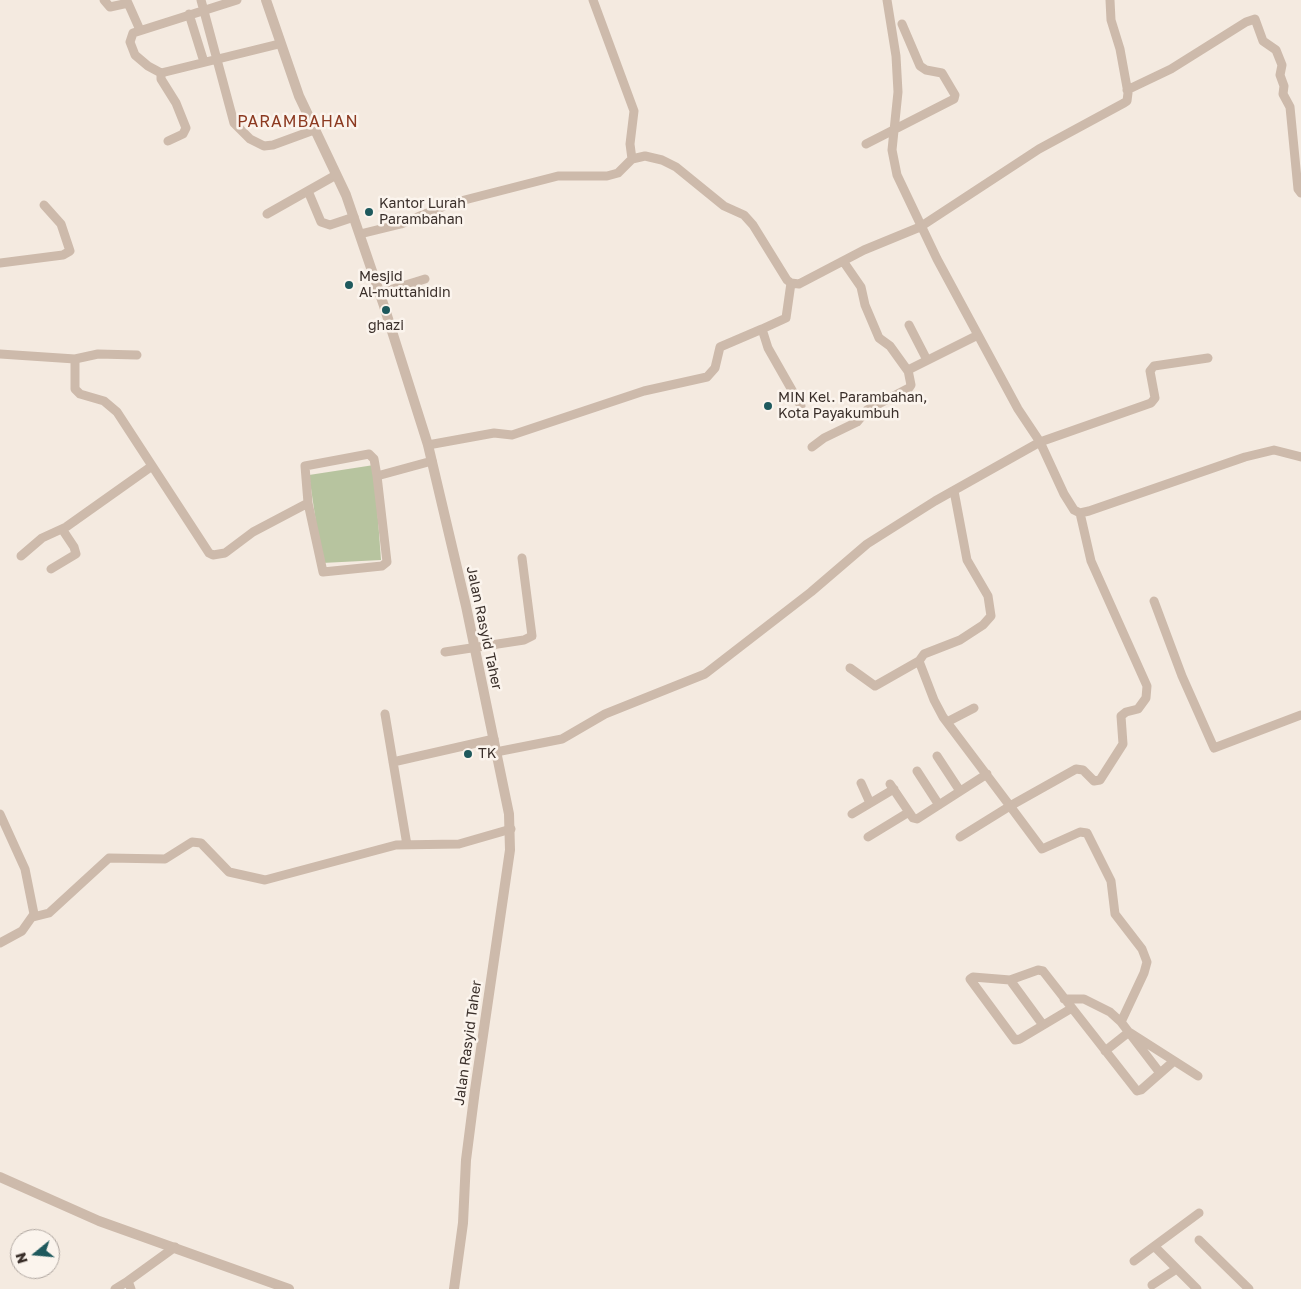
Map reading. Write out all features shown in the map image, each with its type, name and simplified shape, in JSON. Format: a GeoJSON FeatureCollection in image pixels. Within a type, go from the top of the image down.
{"type":"FeatureCollection","features":[{"type":"Feature","properties":{"kind":"street"},"geometry":{"type":"LineString","coordinates":[[104,0],[110,7],[128,3],[140,30]]}},
{"type":"Feature","properties":{"kind":"street"},"geometry":{"type":"LineString","coordinates":[[201,0],[230,116],[234,123],[259,145],[273,146],[314,130]]}},
{"type":"Feature","properties":{"kind":"street"},"geometry":{"type":"LineString","coordinates":[[238,0],[140,30],[130,38],[132,50],[140,60],[161,73],[279,44]]}},
{"type":"Feature","properties":{"kind":"street","name":"Jalan Rasyid Taher"},"geometry":{"type":"LineString","coordinates":[[266,0],[279,44],[314,130],[354,217],[428,444],[474,646],[511,829],[510,850],[466,1160],[463,1223],[454,1289]]}},
{"type":"Feature","properties":{"kind":"street"},"geometry":{"type":"LineString","coordinates":[[593,0],[634,111],[630,144],[632,159]]}},
{"type":"Feature","properties":{"kind":"street"},"geometry":{"type":"LineString","coordinates":[[887,0],[896,56],[893,163],[920,227],[1018,409],[1040,442],[1064,494],[1074,510],[1080,513],[1245,457],[1274,450],[1301,457]]}},
{"type":"Feature","properties":{"kind":"street"},"geometry":{"type":"LineString","coordinates":[[791,283],[799,284],[843,261],[920,227],[1039,149],[1124,104],[1128,98],[1127,90],[1120,48],[1111,20],[1110,0]]}},
{"type":"Feature","properties":{"kind":"street"},"geometry":{"type":"LineString","coordinates":[[189,14],[204,62]]}},
{"type":"Feature","properties":{"kind":"street"},"geometry":{"type":"LineString","coordinates":[[1127,90],[1171,69],[1246,22],[1255,19],[1263,41],[1276,50],[1282,65],[1280,75],[1284,86],[1283,94],[1290,107],[1298,189],[1301,193]]}},
{"type":"Feature","properties":{"kind":"street"},"geometry":{"type":"LineString","coordinates":[[866,144],[953,100],[955,97],[942,73],[926,70],[920,66],[902,24]]}},
{"type":"Feature","properties":{"kind":"street"},"geometry":{"type":"LineString","coordinates":[[161,73],[161,79],[176,103],[186,128],[183,134],[168,141]]}},
{"type":"Feature","properties":{"kind":"street"},"geometry":{"type":"LineString","coordinates":[[360,234],[401,224],[449,204],[558,176],[607,176],[618,173],[632,159],[645,156],[662,160],[690,177],[729,209],[744,215],[754,225],[791,283],[786,318],[720,347],[716,368],[707,376],[644,391],[512,435],[494,433],[428,444]]}},
{"type":"Feature","properties":{"kind":"street"},"geometry":{"type":"LineString","coordinates":[[266,214],[336,175]]}},
{"type":"Feature","properties":{"kind":"street"},"geometry":{"type":"LineString","coordinates":[[308,191],[321,222],[330,225],[354,217]]}},
{"type":"Feature","properties":{"kind":"street"},"geometry":{"type":"LineString","coordinates":[[0,263],[63,255],[70,251],[61,224],[44,205]]}},
{"type":"Feature","properties":{"kind":"street"},"geometry":{"type":"LineString","coordinates":[[812,447],[824,438],[857,422],[867,410],[909,388],[911,384],[908,371],[890,346],[879,338],[865,304],[861,287],[843,261]]}},
{"type":"Feature","properties":{"kind":"street"},"geometry":{"type":"LineString","coordinates":[[380,293],[425,280]]}},
{"type":"Feature","properties":{"kind":"street"},"geometry":{"type":"LineString","coordinates":[[909,325],[927,360]]}},
{"type":"Feature","properties":{"kind":"street"},"geometry":{"type":"LineString","coordinates":[[762,329],[768,348],[802,406]]}},
{"type":"Feature","properties":{"kind":"street"},"geometry":{"type":"LineString","coordinates":[[908,371],[978,335]]}},
{"type":"Feature","properties":{"kind":"street"},"geometry":{"type":"LineString","coordinates":[[0,354],[75,359],[98,354],[137,355]]}},
{"type":"Feature","properties":{"kind":"street"},"geometry":{"type":"LineString","coordinates":[[496,752],[562,739],[605,714],[705,674],[811,592],[867,544],[1040,442],[1151,403],[1155,398],[1150,371],[1154,366],[1208,358]]}},
{"type":"Feature","properties":{"kind":"street"},"geometry":{"type":"LineString","coordinates":[[75,359],[76,389],[80,394],[104,401],[114,408],[206,549],[213,555],[225,553],[253,532],[308,503]]}},
{"type":"Feature","properties":{"kind":"street"},"geometry":{"type":"LineString","coordinates":[[369,454],[374,459],[377,476],[388,559],[383,565],[323,572],[308,503],[304,469],[306,465],[369,454]]}},
{"type":"Feature","properties":{"kind":"street"},"geometry":{"type":"LineString","coordinates":[[377,476],[432,461]]}},
{"type":"Feature","properties":{"kind":"street"},"geometry":{"type":"LineString","coordinates":[[21,556],[42,538],[62,529],[152,466]]}},
{"type":"Feature","properties":{"kind":"street"},"geometry":{"type":"LineString","coordinates":[[850,668],[875,686],[919,662],[924,654],[960,640],[983,625],[991,616],[988,596],[967,560],[954,491]]}},
{"type":"Feature","properties":{"kind":"street"},"geometry":{"type":"LineString","coordinates":[[960,837],[1076,769],[1083,770],[1094,781],[1100,780],[1124,744],[1121,716],[1143,704],[1147,686],[1091,561],[1080,513]]}},
{"type":"Feature","properties":{"kind":"street"},"geometry":{"type":"LineString","coordinates":[[51,569],[76,554],[74,547],[62,529]]}},
{"type":"Feature","properties":{"kind":"street"},"geometry":{"type":"LineString","coordinates":[[445,652],[474,646],[524,640],[532,636],[522,558]]}},
{"type":"Feature","properties":{"kind":"street"},"geometry":{"type":"LineString","coordinates":[[1154,602],[1182,676],[1214,748],[1301,715]]}},
{"type":"Feature","properties":{"kind":"street"},"geometry":{"type":"LineString","coordinates":[[919,662],[934,700],[947,722],[987,774],[1040,849],[1082,831],[1090,838],[1110,878],[1115,914],[1120,924],[1142,949],[1146,962],[1144,973],[1121,1022]]}},
{"type":"Feature","properties":{"kind":"street"},"geometry":{"type":"LineString","coordinates":[[947,722],[974,708]]}},
{"type":"Feature","properties":{"kind":"street"},"geometry":{"type":"LineString","coordinates":[[385,714],[407,845]]}},
{"type":"Feature","properties":{"kind":"street"},"geometry":{"type":"LineString","coordinates":[[393,762],[494,740]]}},
{"type":"Feature","properties":{"kind":"street"},"geometry":{"type":"LineString","coordinates":[[937,756],[960,791]]}},
{"type":"Feature","properties":{"kind":"street"},"geometry":{"type":"LineString","coordinates":[[917,770],[939,806]]}},
{"type":"Feature","properties":{"kind":"street"},"geometry":{"type":"LineString","coordinates":[[852,814],[892,787],[909,812],[917,819],[987,774]]}},
{"type":"Feature","properties":{"kind":"street"},"geometry":{"type":"LineString","coordinates":[[861,783],[870,803]]}},
{"type":"Feature","properties":{"kind":"street"},"geometry":{"type":"LineString","coordinates":[[868,836],[909,812]]}},
{"type":"Feature","properties":{"kind":"street"},"geometry":{"type":"LineString","coordinates":[[0,814],[25,870],[32,898],[33,917]]}},
{"type":"Feature","properties":{"kind":"street"},"geometry":{"type":"LineString","coordinates":[[0,942],[22,931],[33,917],[49,912],[112,857],[165,859],[190,842],[198,841],[229,872],[265,880],[396,845],[459,844],[511,829]]}},
{"type":"Feature","properties":{"kind":"street"},"geometry":{"type":"LineString","coordinates":[[1072,1008],[1020,1039],[1015,1040],[970,979],[973,977],[1010,980],[1041,970],[1072,1008],[1137,1091],[1141,1090],[1174,1061]]}},
{"type":"Feature","properties":{"kind":"street"},"geometry":{"type":"LineString","coordinates":[[1010,980],[1043,1026]]}},
{"type":"Feature","properties":{"kind":"street"},"geometry":{"type":"LineString","coordinates":[[1064,999],[1089,1001],[1110,1012],[1121,1022],[1160,1073]]}},
{"type":"Feature","properties":{"kind":"street"},"geometry":{"type":"LineString","coordinates":[[1105,1051],[1129,1032]]}},
{"type":"Feature","properties":{"kind":"street"},"geometry":{"type":"LineString","coordinates":[[1129,1032],[1198,1076]]}},
{"type":"Feature","properties":{"kind":"street"},"geometry":{"type":"LineString","coordinates":[[0,1177],[90,1218],[175,1246],[196,1256],[288,1289]]}},
{"type":"Feature","properties":{"kind":"street"},"geometry":{"type":"LineString","coordinates":[[1134,1261],[1200,1213]]}},
{"type":"Feature","properties":{"kind":"street"},"geometry":{"type":"LineString","coordinates":[[1199,1240],[1244,1287]]}},
{"type":"Feature","properties":{"kind":"street"},"geometry":{"type":"LineString","coordinates":[[115,1289],[129,1285],[175,1246]]}},
{"type":"Feature","properties":{"kind":"street"},"geometry":{"type":"LineString","coordinates":[[1155,1247],[1175,1270],[1195,1288]]}},
{"type":"Feature","properties":{"kind":"street"},"geometry":{"type":"LineString","coordinates":[[1152,1285],[1175,1270]]}},
{"type":"Feature","properties":{"kind":"green space"},"geometry":{"type":"Polygon","coordinates":[[[374,465],[381,560],[322,563],[309,475],[374,465]]]}},
{"type":"Feature","properties":{"kind":"place","name":"Kantor Lurah Parambahan"},"geometry":{"type":"Point","coordinates":[369,212]}},
{"type":"Feature","properties":{"kind":"place","name":"Mesjid Al-muttahidin"},"geometry":{"type":"Point","coordinates":[349,285]}},
{"type":"Feature","properties":{"kind":"place","name":"ghazi"},"geometry":{"type":"Point","coordinates":[386,310]}},
{"type":"Feature","properties":{"kind":"place","name":"MIN Kel. Parambahan, Kota Payakumbuh"},"geometry":{"type":"Point","coordinates":[768,406]}},
{"type":"Feature","properties":{"kind":"place","name":"TK"},"geometry":{"type":"Point","coordinates":[468,754]}},
{"type":"Feature","properties":{"kind":"district","name":"PARAMBAHAN"},"geometry":{"type":"Point","coordinates":[298,122]}}]}
